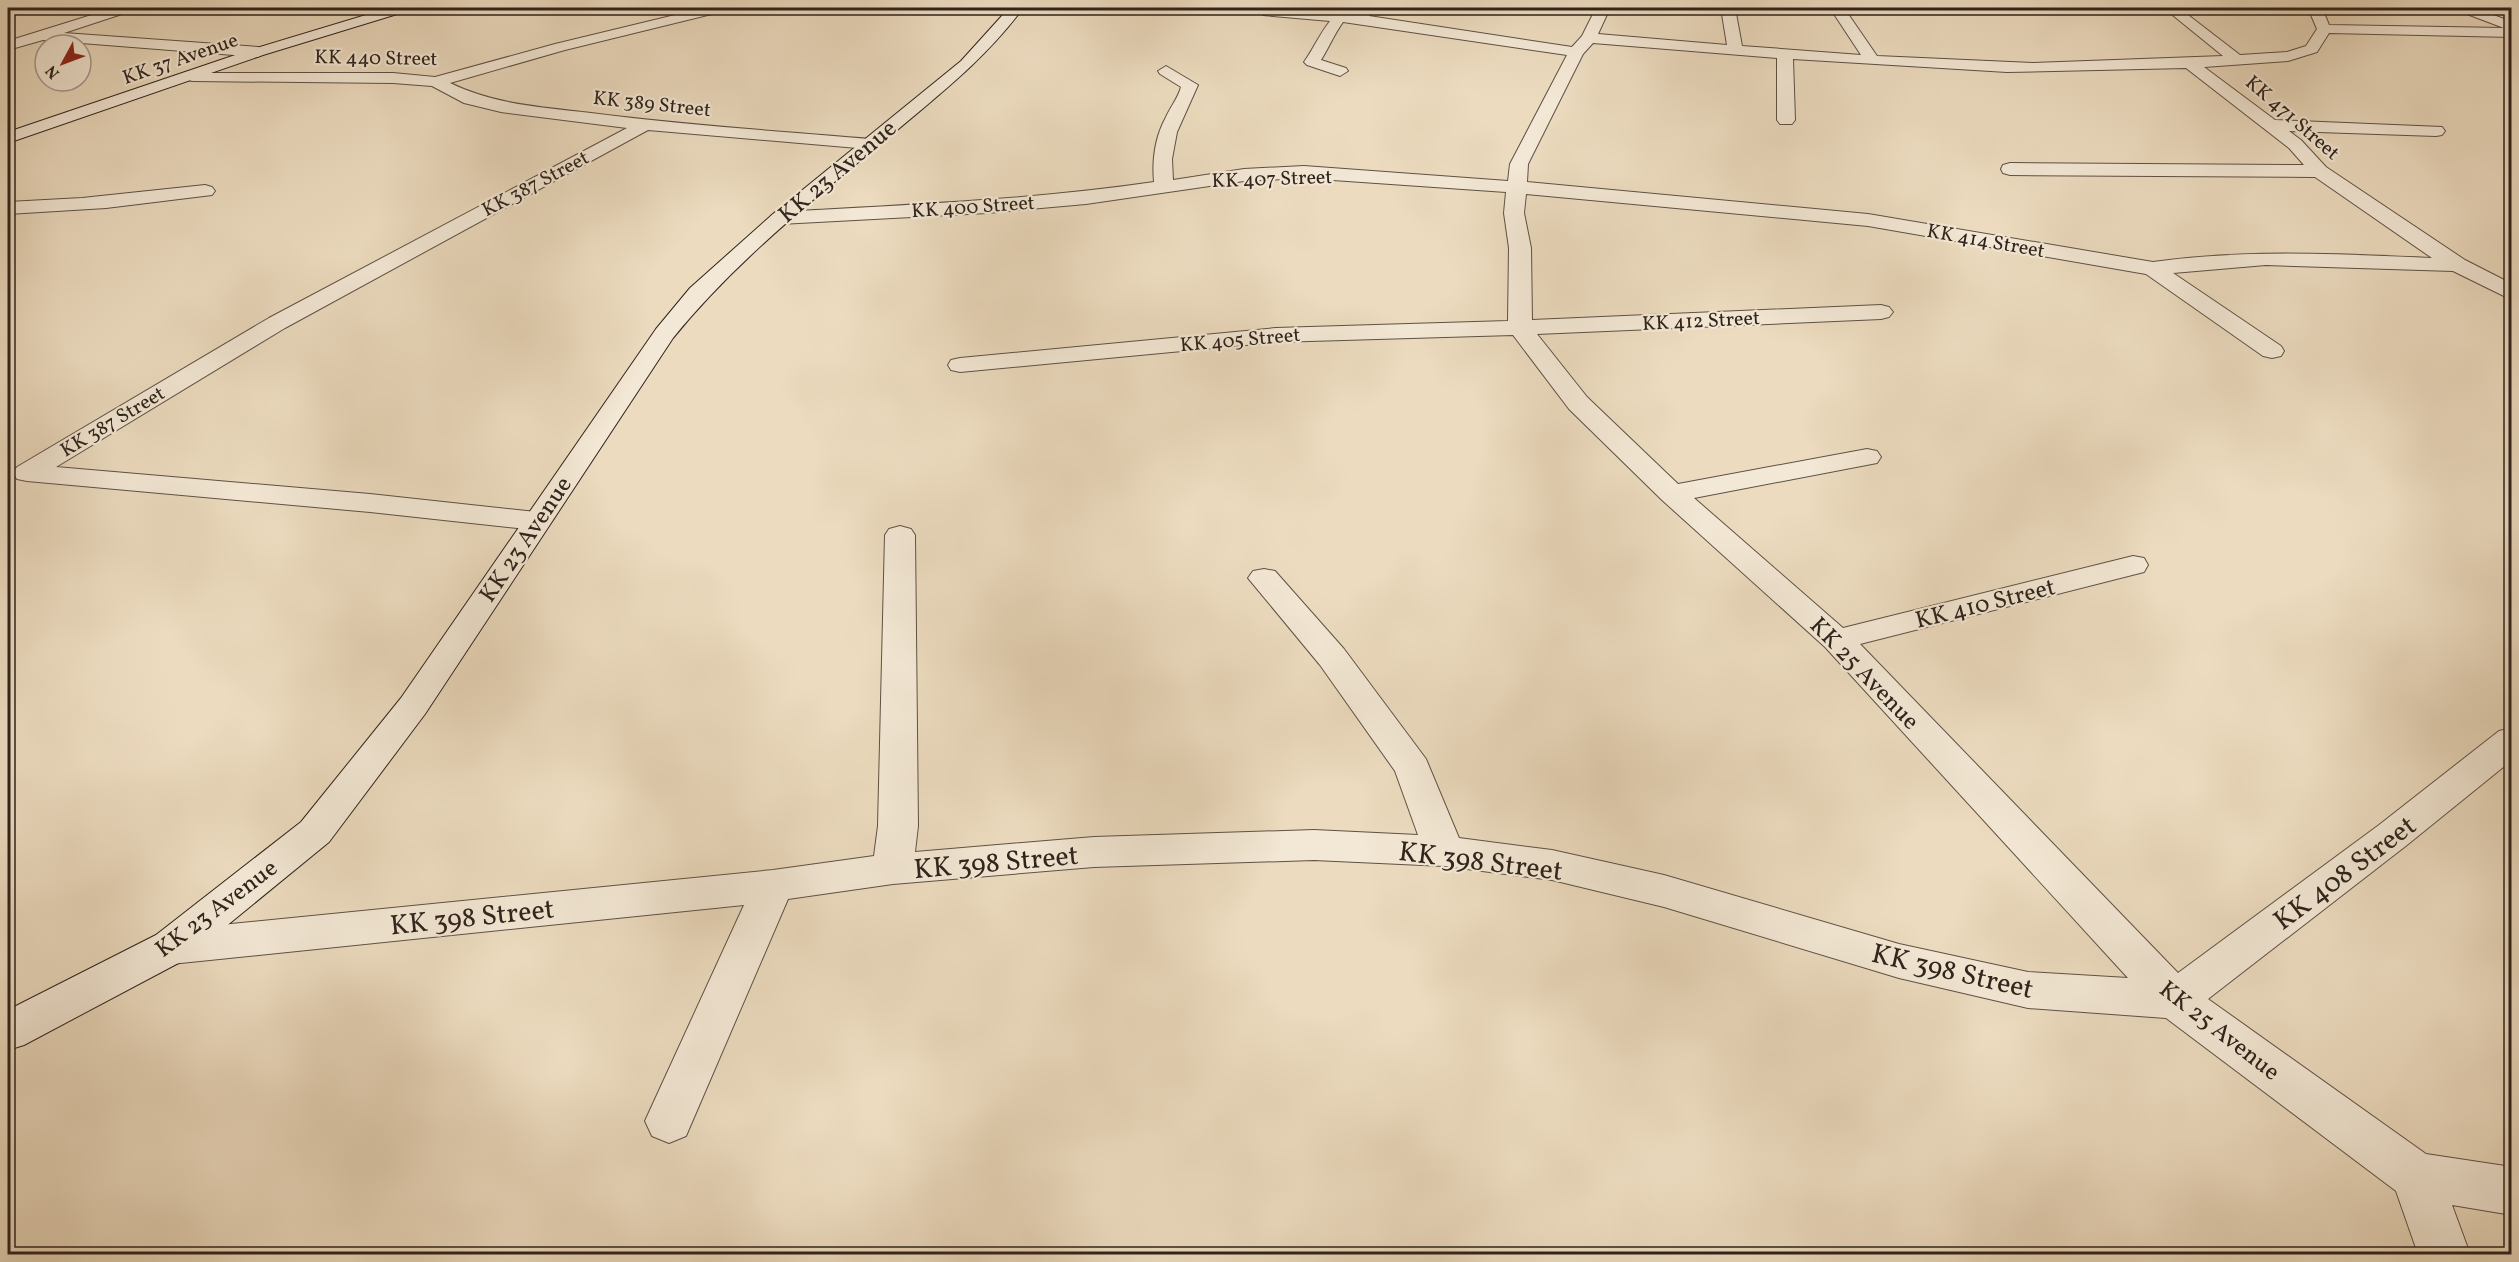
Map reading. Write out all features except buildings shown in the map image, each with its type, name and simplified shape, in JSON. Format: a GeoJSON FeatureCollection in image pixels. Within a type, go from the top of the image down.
{"type":"FeatureCollection","features":[{"type":"Feature","properties":{"kind":"street"},"geometry":{"type":"LineString","coordinates":[[45,33],[126,8]]}},
{"type":"Feature","properties":{"kind":"street","name":"KK 37 Avenue"},"geometry":{"type":"LineString","coordinates":[[8,138],[258,52],[402,8]]}},
{"type":"Feature","properties":{"kind":"street","name":"KK 440 Street"},"geometry":{"type":"LineString","coordinates":[[192,75],[382,77],[435,82],[560,47],[719,8]]}},
{"type":"Feature","properties":{"kind":"street","name":"KK 23 Avenue"},"geometry":{"type":"LineString","coordinates":[[8,1031],[171,947],[315,832],[414,706],[536,521],[664,334],[698,293],[780,218],[966,64],[1016,8]]}},
{"type":"Feature","properties":{"kind":"street"},"geometry":{"type":"LineString","coordinates":[[1358,19],[1369,8]]}},
{"type":"Feature","properties":{"kind":"street"},"geometry":{"type":"LineString","coordinates":[[1520,328],[1520,248],[1514,213],[1519,164],[1603,8]]}},
{"type":"Feature","properties":{"kind":"street"},"geometry":{"type":"LineString","coordinates":[[1728,8],[1735,49]]}},
{"type":"Feature","properties":{"kind":"street"},"geometry":{"type":"LineString","coordinates":[[1837,8],[1871,59]]}},
{"type":"Feature","properties":{"kind":"street"},"geometry":{"type":"LineString","coordinates":[[2171,8],[2236,59]]}},
{"type":"Feature","properties":{"kind":"street"},"geometry":{"type":"LineString","coordinates":[[2314,8],[2324,29],[2511,33]]}},
{"type":"Feature","properties":{"kind":"street"},"geometry":{"type":"LineString","coordinates":[[2464,8],[2511,26]]}},
{"type":"Feature","properties":{"kind":"street"},"geometry":{"type":"LineString","coordinates":[[1268,12],[1340,17],[1583,45],[1735,49],[1981,66],[2083,67],[2190,63]]}},
{"type":"Feature","properties":{"kind":"street"},"geometry":{"type":"LineString","coordinates":[[1340,17],[1323,39],[1323,45],[1312,62],[1340,71]]}},
{"type":"Feature","properties":{"kind":"street","name":"KK 471 Street"},"geometry":{"type":"LineString","coordinates":[[2190,63],[2288,56],[2312,49],[2324,29]]}},
{"type":"Feature","properties":{"kind":"street"},"geometry":{"type":"LineString","coordinates":[[8,46],[33,37]]}},
{"type":"Feature","properties":{"kind":"street"},"geometry":{"type":"LineString","coordinates":[[93,39],[258,52]]}},
{"type":"Feature","properties":{"kind":"street"},"geometry":{"type":"LineString","coordinates":[[1785,54],[1785,120]]}},
{"type":"Feature","properties":{"kind":"street","name":"KK 471 Street"},"geometry":{"type":"LineString","coordinates":[[2190,63],[2227,89],[2295,144],[2319,171],[2457,265],[2511,293]]}},
{"type":"Feature","properties":{"kind":"street"},"geometry":{"type":"LineString","coordinates":[[1164,186],[1161,165],[1166,141],[1173,119],[1190,85],[1166,71]]}},
{"type":"Feature","properties":{"kind":"street","name":"KK 389 Street"},"geometry":{"type":"LineString","coordinates":[[435,82],[470,99],[501,106],[645,124],[868,144]]}},
{"type":"Feature","properties":{"kind":"street","name":"KK 387 Street"},"geometry":{"type":"LineString","coordinates":[[17,473],[277,323],[645,124]]}},
{"type":"Feature","properties":{"kind":"street"},"geometry":{"type":"LineString","coordinates":[[2269,125],[2436,131]]}},
{"type":"Feature","properties":{"kind":"street"},"geometry":{"type":"LineString","coordinates":[[2010,168],[2319,171]]}},
{"type":"Feature","properties":{"kind":"street","name":"KK 407 Street"},"geometry":{"type":"LineString","coordinates":[[1164,186],[1244,175],[1304,172],[1515,187]]}},
{"type":"Feature","properties":{"kind":"street","name":"KK 400 Street"},"geometry":{"type":"LineString","coordinates":[[780,218],[987,207],[1086,198],[1164,186]]}},
{"type":"Feature","properties":{"kind":"street","name":"KK 414 Street"},"geometry":{"type":"LineString","coordinates":[[1515,187],[1868,220],[2153,269],[2193,262],[2273,260],[2457,265]]}},
{"type":"Feature","properties":{"kind":"street"},"geometry":{"type":"LineString","coordinates":[[8,208],[82,205],[205,192]]}},
{"type":"Feature","properties":{"kind":"street"},"geometry":{"type":"LineString","coordinates":[[2153,269],[2272,351]]}},
{"type":"Feature","properties":{"kind":"street","name":"KK 412 Street"},"geometry":{"type":"LineString","coordinates":[[1520,328],[1881,312]]}},
{"type":"Feature","properties":{"kind":"street","name":"KK 405 Street"},"geometry":{"type":"LineString","coordinates":[[960,365],[1276,335],[1520,328]]}},
{"type":"Feature","properties":{"kind":"street","name":"KK 25 Avenue"},"geometry":{"type":"LineString","coordinates":[[1520,328],[1578,403],[1672,494],[1837,640],[2175,1000],[2416,1176]]}},
{"type":"Feature","properties":{"kind":"street"},"geometry":{"type":"LineString","coordinates":[[1672,494],[1868,457]]}},
{"type":"Feature","properties":{"kind":"street","name":"KK 387 Street"},"geometry":{"type":"LineString","coordinates":[[17,473],[370,503],[536,521]]}},
{"type":"Feature","properties":{"kind":"street"},"geometry":{"type":"LineString","coordinates":[[893,869],[898,826],[900,535]]}},
{"type":"Feature","properties":{"kind":"street","name":"KK 410 Street"},"geometry":{"type":"LineString","coordinates":[[1837,640],[2133,565]]}},
{"type":"Feature","properties":{"kind":"street"},"geometry":{"type":"LineString","coordinates":[[1264,578],[1332,657],[1413,768],[1444,851]]}},
{"type":"Feature","properties":{"kind":"street","name":"KK 408 Street"},"geometry":{"type":"LineString","coordinates":[[2175,1000],[2393,835],[2511,740]]}},
{"type":"Feature","properties":{"kind":"street","name":"KK 398 Street"},"geometry":{"type":"LineString","coordinates":[[171,947],[772,885],[893,869],[1094,852],[1314,845],[1444,851],[1552,865],[1664,891],[1899,961],[2028,990],[2175,1000]]}},
{"type":"Feature","properties":{"kind":"street"},"geometry":{"type":"LineString","coordinates":[[669,1121],[772,885]]}},
{"type":"Feature","properties":{"kind":"street"},"geometry":{"type":"LineString","coordinates":[[2444,1254],[2416,1176],[2511,1191]]}}]}
